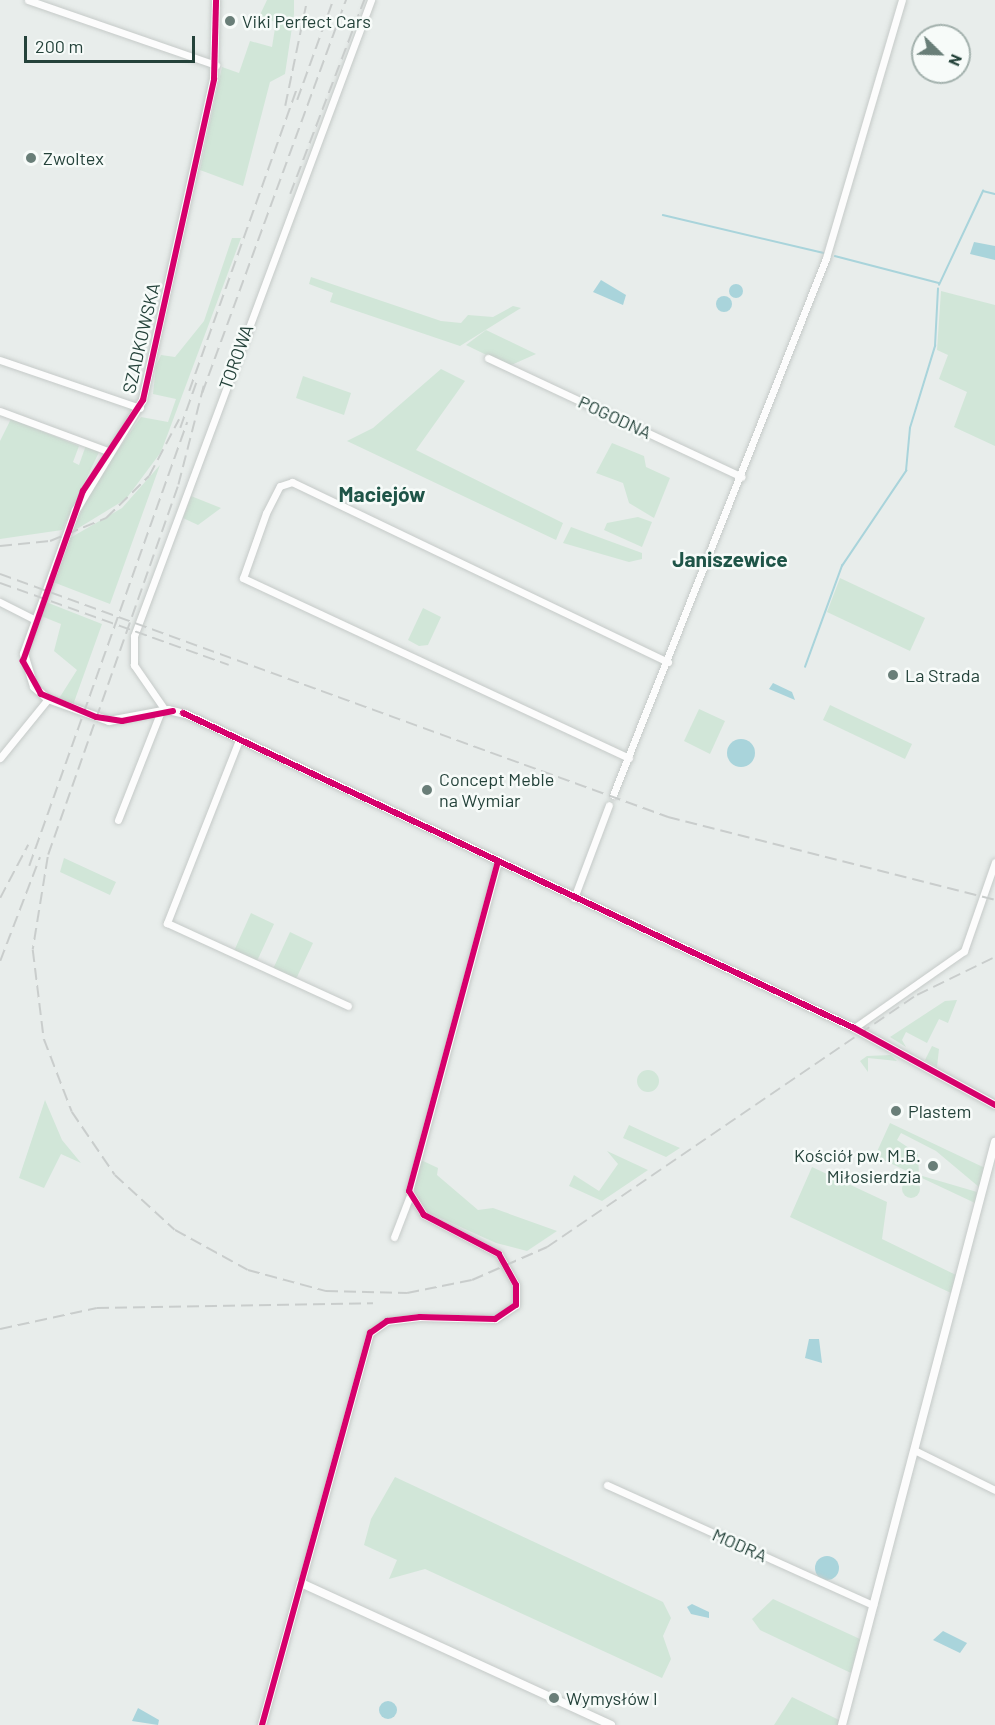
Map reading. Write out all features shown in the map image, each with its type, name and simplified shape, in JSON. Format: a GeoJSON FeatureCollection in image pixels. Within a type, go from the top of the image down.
{"type":"FeatureCollection","features":[{"type":"Feature","properties":{"kind":"street"},"geometry":{"type":"LineString","coordinates":[[28,0],[216,65]]}},
{"type":"Feature","properties":{"kind":"street","name":"SZADKOWSKA"},"geometry":{"type":"LineString","coordinates":[[48,699],[24,669],[35,620],[84,491],[140,408],[216,65],[216,0]]}},
{"type":"Feature","properties":{"kind":"street","name":"TOROWA"},"geometry":{"type":"LineString","coordinates":[[166,711],[134,665],[136,627],[371,0]]}},
{"type":"Feature","properties":{"kind":"street"},"geometry":{"type":"LineString","coordinates":[[613,795],[742,477],[826,258],[902,0]]}},
{"type":"Feature","properties":{"kind":"street","name":"POGODNA"},"geometry":{"type":"LineString","coordinates":[[488,358],[742,477]]}},
{"type":"Feature","properties":{"kind":"street"},"geometry":{"type":"LineString","coordinates":[[0,360],[140,408]]}},
{"type":"Feature","properties":{"kind":"street"},"geometry":{"type":"LineString","coordinates":[[0,411],[110,452]]}},
{"type":"Feature","properties":{"kind":"street"},"geometry":{"type":"LineString","coordinates":[[629,758],[243,578],[266,513],[280,486],[292,482],[668,662]]}},
{"type":"Feature","properties":{"kind":"street"},"geometry":{"type":"LineString","coordinates":[[0,602],[35,620]]}},
{"type":"Feature","properties":{"kind":"street"},"geometry":{"type":"LineString","coordinates":[[0,758],[48,699],[109,721],[166,711],[239,740],[854,1028],[995,1105]]}},
{"type":"Feature","properties":{"kind":"street"},"geometry":{"type":"LineString","coordinates":[[118,820],[166,711]]}},
{"type":"Feature","properties":{"kind":"street"},"geometry":{"type":"LineString","coordinates":[[239,740],[168,923],[348,1006]]}},
{"type":"Feature","properties":{"kind":"street"},"geometry":{"type":"LineString","coordinates":[[574,898],[609,805]]}},
{"type":"Feature","properties":{"kind":"street"},"geometry":{"type":"LineString","coordinates":[[394,1237],[409,1198],[498,862]]}},
{"type":"Feature","properties":{"kind":"street"},"geometry":{"type":"LineString","coordinates":[[854,1028],[964,951],[995,862]]}},
{"type":"Feature","properties":{"kind":"street"},"geometry":{"type":"LineString","coordinates":[[842,1725],[995,1142]]}},
{"type":"Feature","properties":{"kind":"street"},"geometry":{"type":"LineString","coordinates":[[262,1725],[370,1333],[387,1321],[420,1317],[495,1319],[516,1305],[516,1285],[499,1254],[424,1215],[409,1198]]}},
{"type":"Feature","properties":{"kind":"street"},"geometry":{"type":"LineString","coordinates":[[914,1450],[995,1490]]}},
{"type":"Feature","properties":{"kind":"street","name":"MODRA"},"geometry":{"type":"LineString","coordinates":[[607,1485],[873,1605]]}},
{"type":"Feature","properties":{"kind":"street"},"geometry":{"type":"LineString","coordinates":[[301,1583],[611,1725]]}},
{"type":"Feature","properties":{"kind":"green space"},"geometry":{"type":"Polygon","coordinates":[[[267,0],[294,0],[294,14],[285,74],[270,82],[243,186],[200,170],[222,67],[239,73],[250,41],[272,47],[276,22],[259,17],[267,0]]]}},
{"type":"Feature","properties":{"kind":"green space"},"geometry":{"type":"Polygon","coordinates":[[[232,238],[241,238],[161,452],[126,499],[72,532],[94,484],[141,417],[168,422],[176,399],[153,394],[156,366],[161,355],[175,357],[204,321],[232,238]]]}},
{"type":"Feature","properties":{"kind":"green space"},"geometry":{"type":"Polygon","coordinates":[[[311,277],[441,321],[461,323],[468,315],[493,317],[513,306],[521,308],[460,346],[330,302],[333,293],[309,284],[311,277]]]}},
{"type":"Feature","properties":{"kind":"green space"},"geometry":{"type":"Polygon","coordinates":[[[941,291],[995,305],[995,446],[954,427],[967,392],[939,379],[948,355],[937,350],[941,291]]]}},
{"type":"Feature","properties":{"kind":"green space"},"geometry":{"type":"Polygon","coordinates":[[[486,330],[536,354],[509,366],[466,345],[486,330]]]}},
{"type":"Feature","properties":{"kind":"green space"},"geometry":{"type":"Polygon","coordinates":[[[441,369],[465,381],[416,450],[563,523],[556,540],[347,441],[373,428],[441,369]]]}},
{"type":"Feature","properties":{"kind":"green space"},"geometry":{"type":"Polygon","coordinates":[[[303,376],[351,393],[344,415],[296,398],[303,376]]]}},
{"type":"Feature","properties":{"kind":"green space"},"geometry":{"type":"Polygon","coordinates":[[[11,419],[79,446],[73,462],[79,465],[86,445],[100,450],[62,530],[0,539],[0,441],[11,419]]]}},
{"type":"Feature","properties":{"kind":"green space"},"geometry":{"type":"Polygon","coordinates":[[[612,443],[644,456],[646,467],[670,478],[654,518],[629,503],[623,483],[596,473],[612,443]]]}},
{"type":"Feature","properties":{"kind":"green space"},"geometry":{"type":"Polygon","coordinates":[[[160,465],[110,604],[53,582],[70,538],[122,508],[160,465]]]}},
{"type":"Feature","properties":{"kind":"green space"},"geometry":{"type":"Polygon","coordinates":[[[191,496],[221,508],[198,525],[183,518],[191,496]]]}},
{"type":"Feature","properties":{"kind":"green space"},"geometry":{"type":"Polygon","coordinates":[[[638,517],[652,522],[642,547],[604,530],[607,523],[638,517]]]}},
{"type":"Feature","properties":{"kind":"green space"},"geometry":{"type":"Polygon","coordinates":[[[571,527],[642,553],[642,559],[629,562],[563,543],[571,527]]]}},
{"type":"Feature","properties":{"kind":"green space"},"geometry":{"type":"Polygon","coordinates":[[[840,578],[925,618],[910,651],[827,612],[840,578]]]}},
{"type":"Feature","properties":{"kind":"green space"},"geometry":{"type":"Polygon","coordinates":[[[46,602],[102,624],[73,705],[58,700],[77,670],[54,651],[61,624],[41,616],[46,602]]]}},
{"type":"Feature","properties":{"kind":"green space"},"geometry":{"type":"Polygon","coordinates":[[[423,608],[441,617],[428,645],[419,646],[408,640],[423,608]]]}},
{"type":"Feature","properties":{"kind":"green space"},"geometry":{"type":"Polygon","coordinates":[[[830,705],[912,744],[905,759],[823,720],[830,705]]]}},
{"type":"Feature","properties":{"kind":"green space"},"geometry":{"type":"Polygon","coordinates":[[[699,709],[725,721],[710,754],[684,741],[699,709]]]}},
{"type":"Feature","properties":{"kind":"green space"},"geometry":{"type":"Polygon","coordinates":[[[64,858],[116,882],[110,895],[60,872],[64,858]]]}},
{"type":"Feature","properties":{"kind":"green space"},"geometry":{"type":"Polygon","coordinates":[[[251,913],[274,924],[257,961],[234,951],[251,913]]]}},
{"type":"Feature","properties":{"kind":"green space"},"geometry":{"type":"Polygon","coordinates":[[[290,932],[313,943],[296,979],[273,969],[290,932]]]}},
{"type":"Feature","properties":{"kind":"green space"},"geometry":{"type":"Polygon","coordinates":[[[957,1000],[948,1023],[939,1019],[927,1043],[906,1032],[902,1040],[906,1047],[890,1037],[945,1001],[957,1000]]]}},
{"type":"Feature","properties":{"kind":"green space"},"geometry":{"type":"Polygon","coordinates":[[[932,1046],[939,1049],[937,1067],[925,1060],[932,1046]]]}},
{"type":"Feature","properties":{"kind":"green space"},"geometry":{"type":"Polygon","coordinates":[[[891,1055],[897,1061],[868,1058],[868,1072],[860,1061],[867,1056],[891,1055]]]}},
{"type":"Feature","properties":{"kind":"green space"},"geometry":{"type":"Polygon","coordinates":[[[648,1070],[656,1073],[659,1081],[656,1089],[648,1092],[640,1089],[637,1081],[640,1073],[648,1070]]]}},
{"type":"Feature","properties":{"kind":"green space"},"geometry":{"type":"Polygon","coordinates":[[[45,1100],[62,1140],[81,1163],[61,1154],[44,1188],[19,1178],[45,1100]]]}},
{"type":"Feature","properties":{"kind":"green space"},"geometry":{"type":"Polygon","coordinates":[[[890,1123],[985,1168],[979,1187],[936,1151],[901,1133],[897,1140],[918,1154],[919,1175],[977,1192],[975,1203],[875,1156],[890,1123]]]}},
{"type":"Feature","properties":{"kind":"green space"},"geometry":{"type":"Polygon","coordinates":[[[629,1125],[680,1148],[666,1157],[623,1138],[629,1125]]]}},
{"type":"Feature","properties":{"kind":"green space"},"geometry":{"type":"Polygon","coordinates":[[[607,1151],[648,1170],[602,1201],[569,1186],[574,1175],[599,1191],[618,1164],[607,1151]]]}},
{"type":"Feature","properties":{"kind":"green space"},"geometry":{"type":"Polygon","coordinates":[[[421,1160],[438,1168],[437,1175],[478,1210],[493,1208],[557,1231],[527,1251],[496,1243],[423,1210],[412,1192],[421,1160]]]}},
{"type":"Feature","properties":{"kind":"green space"},"geometry":{"type":"Polygon","coordinates":[[[812,1167],[887,1202],[882,1239],[956,1275],[951,1293],[790,1217],[812,1167]]]}},
{"type":"Feature","properties":{"kind":"green space"},"geometry":{"type":"Polygon","coordinates":[[[911,1180],[917,1183],[920,1189],[917,1195],[911,1198],[905,1195],[902,1189],[905,1183],[911,1180]]]}},
{"type":"Feature","properties":{"kind":"green space"},"geometry":{"type":"Polygon","coordinates":[[[395,1477],[663,1602],[671,1618],[663,1636],[671,1659],[662,1678],[425,1569],[389,1579],[397,1560],[364,1545],[371,1519],[395,1477]]]}},
{"type":"Feature","properties":{"kind":"green space"},"geometry":{"type":"Polygon","coordinates":[[[773,1599],[860,1639],[851,1673],[760,1630],[752,1619],[773,1599]]]}},
{"type":"Feature","properties":{"kind":"green space"},"geometry":{"type":"Polygon","coordinates":[[[792,1697],[839,1720],[838,1725],[774,1725],[792,1697]]]}},
{"type":"Feature","properties":{"kind":"water"},"geometry":{"type":"Polygon","coordinates":[[[974,242],[995,246],[995,260],[970,254],[974,242]]]}},
{"type":"Feature","properties":{"kind":"water"},"geometry":{"type":"Polygon","coordinates":[[[601,280],[626,295],[623,305],[593,292],[601,280]]]}},
{"type":"Feature","properties":{"kind":"water"},"geometry":{"type":"Polygon","coordinates":[[[733,284],[739,284],[743,291],[739,298],[733,298],[729,294],[729,288],[733,284]]]}},
{"type":"Feature","properties":{"kind":"water"},"geometry":{"type":"Polygon","coordinates":[[[724,296],[730,298],[732,304],[730,310],[724,312],[718,310],[716,304],[718,298],[724,296]]]}},
{"type":"Feature","properties":{"kind":"water"},"geometry":{"type":"Polygon","coordinates":[[[773,683],[792,692],[795,700],[769,689],[773,683]]]}},
{"type":"Feature","properties":{"kind":"water"},"geometry":{"type":"Polygon","coordinates":[[[741,739],[751,743],[755,753],[751,763],[741,767],[731,763],[727,753],[731,743],[741,739]]]}},
{"type":"Feature","properties":{"kind":"water"},"geometry":{"type":"Polygon","coordinates":[[[809,1339],[819,1339],[822,1363],[805,1358],[809,1339]]]}},
{"type":"Feature","properties":{"kind":"water"},"geometry":{"type":"Polygon","coordinates":[[[827,1556],[836,1559],[839,1568],[836,1577],[827,1580],[818,1577],[815,1568],[818,1559],[827,1556]]]}},
{"type":"Feature","properties":{"kind":"water"},"geometry":{"type":"Polygon","coordinates":[[[692,1604],[709,1612],[709,1618],[691,1614],[687,1607],[692,1604]]]}},
{"type":"Feature","properties":{"kind":"water"},"geometry":{"type":"Polygon","coordinates":[[[943,1631],[967,1643],[960,1653],[933,1640],[943,1631]]]}},
{"type":"Feature","properties":{"kind":"water"},"geometry":{"type":"Polygon","coordinates":[[[388,1701],[394,1704],[397,1710],[394,1716],[388,1719],[382,1716],[379,1710],[382,1704],[388,1701]]]}},
{"type":"Feature","properties":{"kind":"water"},"geometry":{"type":"Polygon","coordinates":[[[138,1708],[159,1720],[158,1725],[132,1721],[138,1708]]]}},
{"type":"Feature","properties":{"kind":"waterway"},"geometry":{"type":"LineString","coordinates":[[939,285],[983,191],[995,194]]}},
{"type":"Feature","properties":{"kind":"waterway"},"geometry":{"type":"LineString","coordinates":[[663,215],[824,253]]}},
{"type":"Feature","properties":{"kind":"waterway"},"geometry":{"type":"LineString","coordinates":[[835,256],[939,283]]}},
{"type":"Feature","properties":{"kind":"waterway"},"geometry":{"type":"LineString","coordinates":[[805,667],[842,566],[906,471],[910,428],[935,346],[938,289]]}},
{"type":"Feature","properties":{"kind":"railway"},"geometry":{"type":"LineString","coordinates":[[285,106],[307,0]]}},
{"type":"Feature","properties":{"kind":"railway"},"geometry":{"type":"LineString","coordinates":[[297,100],[333,0]]}},
{"type":"Feature","properties":{"kind":"railway"},"geometry":{"type":"LineString","coordinates":[[202,393],[346,0]]}},
{"type":"Feature","properties":{"kind":"railway"},"geometry":{"type":"LineString","coordinates":[[290,194],[364,0]]}},
{"type":"Feature","properties":{"kind":"railway"},"geometry":{"type":"LineString","coordinates":[[189,391],[296,91]]}},
{"type":"Feature","properties":{"kind":"railway"},"geometry":{"type":"LineString","coordinates":[[180,428],[196,383]]}},
{"type":"Feature","properties":{"kind":"railway"},"geometry":{"type":"LineString","coordinates":[[204,386],[178,487],[48,857],[33,950],[44,1039],[72,1112],[115,1175],[175,1230],[248,1270],[326,1291],[407,1293],[472,1280],[547,1247],[917,995],[995,957]]}},
{"type":"Feature","properties":{"kind":"railway"},"geometry":{"type":"LineString","coordinates":[[0,546],[50,541],[106,518],[149,476],[179,419]]}},
{"type":"Feature","properties":{"kind":"railway"},"geometry":{"type":"LineString","coordinates":[[29,866],[187,422]]}},
{"type":"Feature","properties":{"kind":"railway"},"geometry":{"type":"LineString","coordinates":[[0,574],[668,817],[995,900]]}},
{"type":"Feature","properties":{"kind":"railway"},"geometry":{"type":"LineString","coordinates":[[0,583],[229,665]]}},
{"type":"Feature","properties":{"kind":"railway"},"geometry":{"type":"LineString","coordinates":[[0,898],[28,845]]}},
{"type":"Feature","properties":{"kind":"railway"},"geometry":{"type":"LineString","coordinates":[[0,961],[40,857]]}},
{"type":"Feature","properties":{"kind":"railway"},"geometry":{"type":"LineString","coordinates":[[0,1329],[97,1308],[373,1303]]}},
{"type":"Feature","properties":{"kind":"cycle path"},"geometry":{"type":"LineString","coordinates":[[173,711],[122,721],[96,717],[41,694],[23,661],[83,491],[143,400],[214,79],[216,0]]}},
{"type":"Feature","properties":{"kind":"cycle path"},"geometry":{"type":"LineString","coordinates":[[183,713],[854,1028],[995,1105]]}},
{"type":"Feature","properties":{"kind":"cycle path"},"geometry":{"type":"LineString","coordinates":[[262,1725],[370,1333],[387,1321],[420,1317],[495,1319],[516,1305],[516,1285],[499,1254],[424,1215],[409,1191],[498,862]]}},
{"type":"Feature","properties":{"kind":"place","name":"Viki Perfect Cars"},"geometry":{"type":"Point","coordinates":[230,21]}},
{"type":"Feature","properties":{"kind":"place","name":"Zwoltex"},"geometry":{"type":"Point","coordinates":[31,158]}},
{"type":"Feature","properties":{"kind":"place","name":"La Strada"},"geometry":{"type":"Point","coordinates":[893,675]}},
{"type":"Feature","properties":{"kind":"place","name":"Concept Meble na Wymiar"},"geometry":{"type":"Point","coordinates":[427,790]}},
{"type":"Feature","properties":{"kind":"place","name":"Plastem"},"geometry":{"type":"Point","coordinates":[896,1111]}},
{"type":"Feature","properties":{"kind":"place","name":"Kościół pw. M.B. Miłosierdzia"},"geometry":{"type":"Point","coordinates":[933,1166]}},
{"type":"Feature","properties":{"kind":"place","name":"Wymysłów I"},"geometry":{"type":"Point","coordinates":[554,1698]}},
{"type":"Feature","properties":{"kind":"district","name":"Maciejów"},"geometry":{"type":"Point","coordinates":[382,494]}},
{"type":"Feature","properties":{"kind":"district","name":"Janiszewice"},"geometry":{"type":"Point","coordinates":[730,559]}}]}
